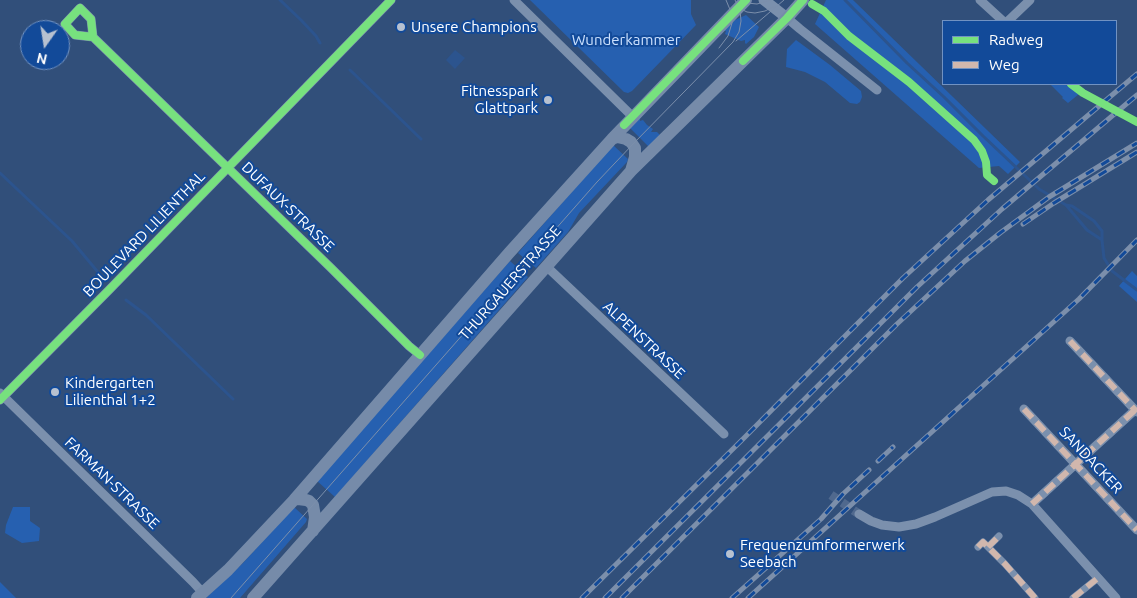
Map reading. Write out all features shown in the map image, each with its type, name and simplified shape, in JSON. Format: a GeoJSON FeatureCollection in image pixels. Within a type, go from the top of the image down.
{"type":"FeatureCollection","features":[{"type":"Feature","properties":{"kind":"main road","name":"THURGAUERSTRASSE"},"geometry":{"type":"LineString","coordinates":[[200,596],[228,570],[294,500],[612,138],[746,0]]}},
{"type":"Feature","properties":{"kind":"main road","name":"THURGAUERSTRASSE"},"geometry":{"type":"LineString","coordinates":[[253,598],[631,171],[803,0]]}},
{"type":"Feature","properties":{"kind":"main road"},"geometry":{"type":"LineString","coordinates":[[612,138],[626,139],[635,148],[635,157],[631,171]]}},
{"type":"Feature","properties":{"kind":"main road"},"geometry":{"type":"LineString","coordinates":[[294,500],[310,501],[313,505],[315,517],[313,531]]}},
{"type":"Feature","properties":{"kind":"street","name":"BOULEVARD LILIENTHAL"},"geometry":{"type":"LineString","coordinates":[[1,396],[108,291],[391,0]]}},
{"type":"Feature","properties":{"kind":"street"},"geometry":{"type":"LineString","coordinates":[[514,0],[633,117]]}},
{"type":"Feature","properties":{"kind":"street"},"geometry":{"type":"LineString","coordinates":[[764,0],[877,90]]}},
{"type":"Feature","properties":{"kind":"street"},"geometry":{"type":"LineString","coordinates":[[778,0],[787,18]]}},
{"type":"Feature","properties":{"kind":"street"},"geometry":{"type":"LineString","coordinates":[[980,0],[1002,20]]}},
{"type":"Feature","properties":{"kind":"street"},"geometry":{"type":"LineString","coordinates":[[1009,20],[1030,0]]}},
{"type":"Feature","properties":{"kind":"street","name":"DUFAUX-STRASSE"},"geometry":{"type":"LineString","coordinates":[[93,37],[420,355]]}},
{"type":"Feature","properties":{"kind":"street","name":"ALPENSTRASSE"},"geometry":{"type":"LineString","coordinates":[[546,266],[724,434]]}},
{"type":"Feature","properties":{"kind":"street"},"geometry":{"type":"LineString","coordinates":[[1032,504],[1136,411],[1070,341]]}},
{"type":"Feature","properties":{"kind":"street","name":"FARMAN-STRASSE"},"geometry":{"type":"LineString","coordinates":[[1,396],[193,582],[200,596]]}},
{"type":"Feature","properties":{"kind":"street","name":"SANDACKER"},"geometry":{"type":"LineString","coordinates":[[1024,409],[1137,530]]}},
{"type":"Feature","properties":{"kind":"street"},"geometry":{"type":"LineString","coordinates":[[859,514],[882,525],[899,527],[922,522],[992,492],[1006,491],[1018,495],[1032,504],[1116,598]]}},
{"type":"Feature","properties":{"kind":"street"},"geometry":{"type":"LineString","coordinates":[[988,546],[999,536]]}},
{"type":"Feature","properties":{"kind":"street"},"geometry":{"type":"LineString","coordinates":[[978,547],[984,542],[1035,598]]}},
{"type":"Feature","properties":{"kind":"street"},"geometry":{"type":"LineString","coordinates":[[1073,598],[1098,578]]}},
{"type":"Feature","properties":{"kind":"green space","name":"Wunderkammer"},"geometry":{"type":"Polygon","coordinates":[[[530,0],[691,0],[691,14],[696,25],[628,93],[624,92],[530,0]]]}},
{"type":"Feature","properties":{"kind":"green space"},"geometry":{"type":"Polygon","coordinates":[[[826,0],[853,0],[1020,162],[1008,174],[999,166],[979,168],[815,24],[826,0]]]}},
{"type":"Feature","properties":{"kind":"green space"},"geometry":{"type":"Polygon","coordinates":[[[746,15],[759,27],[754,37],[746,44],[745,40],[741,41],[725,34],[726,31],[723,31],[735,20],[746,15]]]}},
{"type":"Feature","properties":{"kind":"green space"},"geometry":{"type":"Polygon","coordinates":[[[796,40],[861,91],[862,97],[860,102],[857,104],[850,103],[825,82],[805,72],[786,67],[787,49],[796,40]]]}},
{"type":"Feature","properties":{"kind":"green space"},"geometry":{"type":"Polygon","coordinates":[[[1051,85],[1066,85],[1079,94],[1068,103],[1051,85]]]}},
{"type":"Feature","properties":{"kind":"green space"},"geometry":{"type":"Polygon","coordinates":[[[640,117],[640,121],[643,120],[653,129],[651,132],[657,132],[660,135],[649,147],[630,128],[640,117]]]}},
{"type":"Feature","properties":{"kind":"green space"},"geometry":{"type":"Polygon","coordinates":[[[613,145],[628,159],[627,162],[579,213],[568,232],[536,268],[518,253],[613,145]]]}},
{"type":"Feature","properties":{"kind":"green space"},"geometry":{"type":"Polygon","coordinates":[[[510,261],[528,277],[335,497],[317,481],[510,261]]]}},
{"type":"Feature","properties":{"kind":"green space"},"geometry":{"type":"Polygon","coordinates":[[[1132,271],[1137,276],[1137,302],[1119,286],[1132,271]]]}},
{"type":"Feature","properties":{"kind":"green space"},"geometry":{"type":"Polygon","coordinates":[[[13,507],[30,507],[30,521],[40,528],[39,541],[22,543],[5,533],[13,507]]]}},
{"type":"Feature","properties":{"kind":"green space"},"geometry":{"type":"Polygon","coordinates":[[[294,507],[307,519],[306,522],[240,598],[206,598],[243,563],[294,507]]]}},
{"type":"Feature","properties":{"kind":"green space"},"geometry":{"type":"Polygon","coordinates":[[[0,582],[16,598],[0,598],[0,582]]]}},
{"type":"Feature","properties":{"kind":"shaded area"},"geometry":{"type":"Polygon","coordinates":[[[455,50],[465,58],[455,69],[446,60],[455,50]]]}},
{"type":"Feature","properties":{"kind":"waterway"},"geometry":{"type":"LineString","coordinates":[[280,0],[316,36],[320,43]]}},
{"type":"Feature","properties":{"kind":"waterway"},"geometry":{"type":"LineString","coordinates":[[845,0],[907,63],[1039,189],[1066,205],[1087,230],[1102,240],[1104,258],[1112,271],[1137,290]]}},
{"type":"Feature","properties":{"kind":"waterway"},"geometry":{"type":"LineString","coordinates":[[350,70],[421,139]]}},
{"type":"Feature","properties":{"kind":"waterway"},"geometry":{"type":"LineString","coordinates":[[0,173],[72,241],[97,271]]}},
{"type":"Feature","properties":{"kind":"waterway"},"geometry":{"type":"LineString","coordinates":[[1066,205],[1072,206],[1094,221],[1102,231],[1102,239]]}},
{"type":"Feature","properties":{"kind":"waterway"},"geometry":{"type":"LineString","coordinates":[[126,300],[146,315],[233,399]]}},
{"type":"Feature","properties":{"kind":"tunnel"},"geometry":{"type":"LineString","coordinates":[[831,495],[859,514]]}},
{"type":"Feature","properties":{"kind":"tram line"},"geometry":{"type":"LineString","coordinates":[[719,48],[728,36],[732,23],[731,12],[726,0]]}},
{"type":"Feature","properties":{"kind":"tram line"},"geometry":{"type":"LineString","coordinates":[[231,598],[597,182],[733,42],[739,32],[741,21],[740,10],[735,0]]}},
{"type":"Feature","properties":{"kind":"tram line"},"geometry":{"type":"LineString","coordinates":[[740,0],[757,4],[771,0]]}},
{"type":"Feature","properties":{"kind":"tram line"},"geometry":{"type":"LineString","coordinates":[[736,41],[784,0]]}},
{"type":"Feature","properties":{"kind":"tram line"},"geometry":{"type":"LineString","coordinates":[[735,6],[747,12],[755,13],[773,7]]}},
{"type":"Feature","properties":{"kind":"railway"},"geometry":{"type":"LineString","coordinates":[[582,598],[903,278],[988,200],[1137,74]]}},
{"type":"Feature","properties":{"kind":"railway"},"geometry":{"type":"LineString","coordinates":[[605,598],[917,287],[1002,209],[1137,95]]}},
{"type":"Feature","properties":{"kind":"railway"},"geometry":{"type":"LineString","coordinates":[[622,598],[897,324],[965,261],[1049,197],[1137,143]]}},
{"type":"Feature","properties":{"kind":"railway"},"geometry":{"type":"LineString","coordinates":[[1023,224],[1137,152]]}},
{"type":"Feature","properties":{"kind":"railway"},"geometry":{"type":"LineString","coordinates":[[748,598],[1079,299],[1137,240]]}},
{"type":"Feature","properties":{"kind":"railway"},"geometry":{"type":"LineString","coordinates":[[878,461],[893,447]]}},
{"type":"Feature","properties":{"kind":"railway"},"geometry":{"type":"LineString","coordinates":[[732,598],[821,519],[843,494],[869,470]]}},
{"type":"Feature","properties":{"kind":"marked path"},"geometry":{"type":"LineString","coordinates":[[1070,341],[1137,412]]}},
{"type":"Feature","properties":{"kind":"marked path"},"geometry":{"type":"LineString","coordinates":[[1024,409],[1137,530]]}},
{"type":"Feature","properties":{"kind":"marked path"},"geometry":{"type":"LineString","coordinates":[[1032,504],[1135,410]]}},
{"type":"Feature","properties":{"kind":"marked path"},"geometry":{"type":"LineString","coordinates":[[988,547],[999,536]]}},
{"type":"Feature","properties":{"kind":"marked path"},"geometry":{"type":"LineString","coordinates":[[978,547],[983,542],[1035,598]]}},
{"type":"Feature","properties":{"kind":"marked path"},"geometry":{"type":"LineString","coordinates":[[1073,598],[1098,578]]}},
{"type":"Feature","properties":{"kind":"cycle path"},"geometry":{"type":"LineString","coordinates":[[0,400],[391,0]]}},
{"type":"Feature","properties":{"kind":"cycle path"},"geometry":{"type":"LineString","coordinates":[[624,125],[746,0]]}},
{"type":"Feature","properties":{"kind":"cycle path"},"geometry":{"type":"LineString","coordinates":[[743,61],[803,0]]}},
{"type":"Feature","properties":{"kind":"cycle path"},"geometry":{"type":"LineString","coordinates":[[812,4],[824,11],[849,36],[909,82],[974,140],[982,151],[986,162],[987,175],[994,181]]}},
{"type":"Feature","properties":{"kind":"cycle path"},"geometry":{"type":"LineString","coordinates":[[93,37],[75,35],[65,24],[80,8],[91,19],[93,37],[420,355]]}},
{"type":"Feature","properties":{"kind":"cycle path"},"geometry":{"type":"LineString","coordinates":[[1072,85],[1083,93],[1137,122]]}},
{"type":"Feature","properties":{"kind":"place","name":"Unsere Champions"},"geometry":{"type":"Point","coordinates":[401,27]}},
{"type":"Feature","properties":{"kind":"place","name":"Fitnesspark Glattpark"},"geometry":{"type":"Point","coordinates":[548,100]}},
{"type":"Feature","properties":{"kind":"place","name":"Kindergarten Lilienthal 1+2"},"geometry":{"type":"Point","coordinates":[55,392]}},
{"type":"Feature","properties":{"kind":"place","name":"Frequenzumformerwerk Seebach"},"geometry":{"type":"Point","coordinates":[730,554]}}]}
